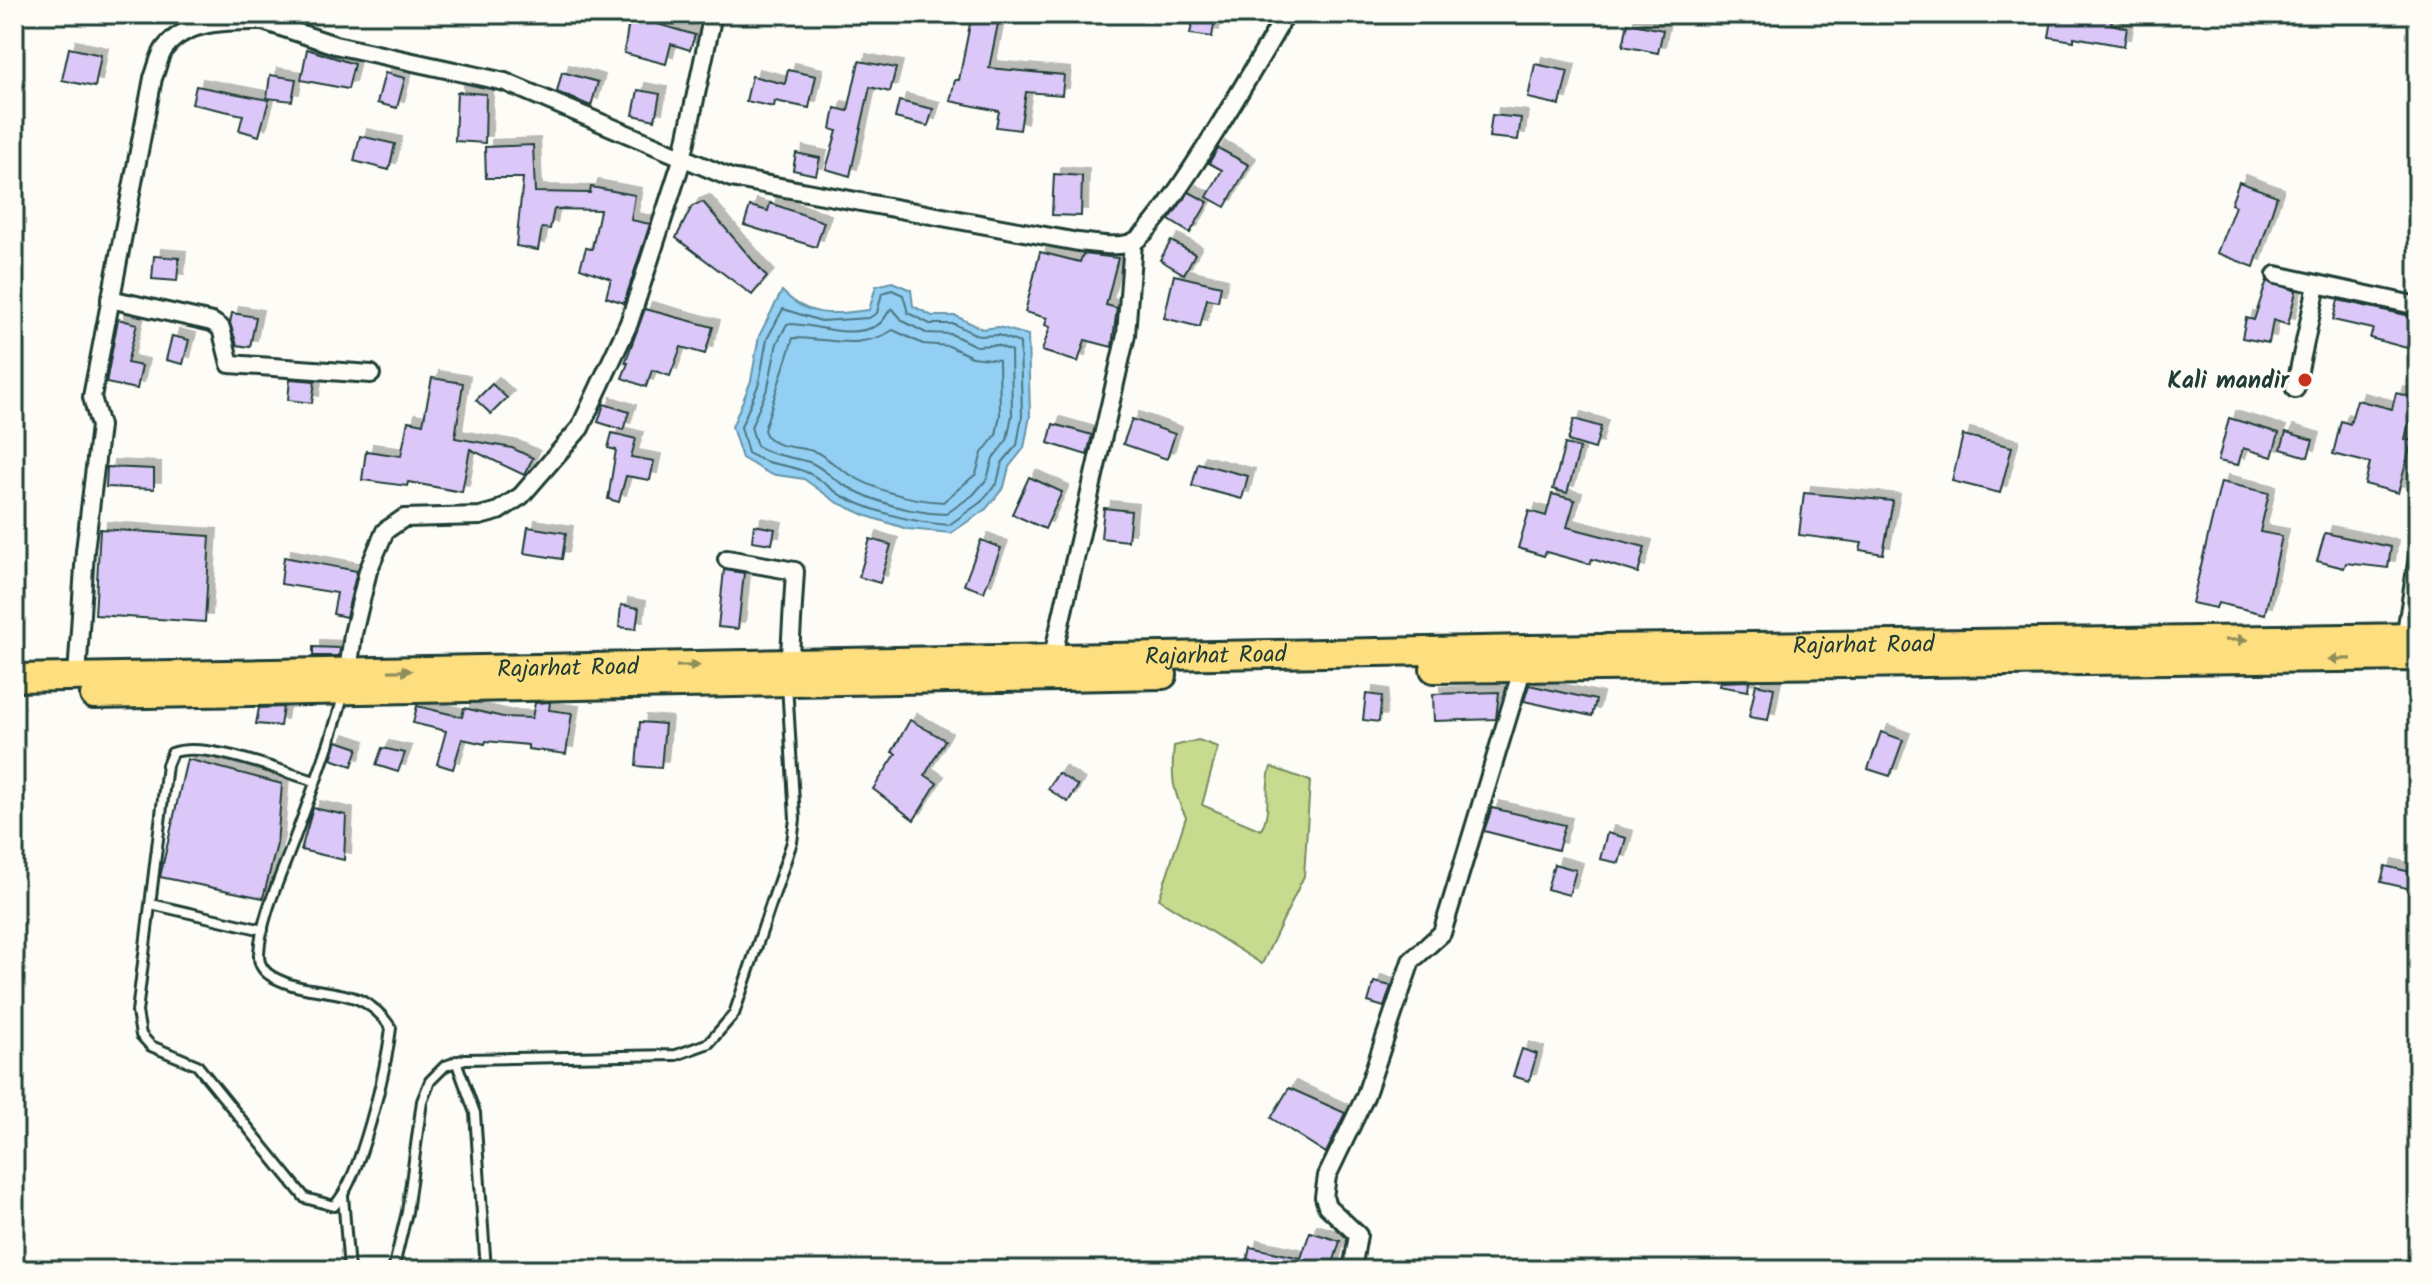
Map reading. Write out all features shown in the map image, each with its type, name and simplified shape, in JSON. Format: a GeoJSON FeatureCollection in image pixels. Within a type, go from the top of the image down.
{"type":"FeatureCollection","features":[{"type":"Feature","properties":{"kind":"main road","name":"Rajarhat Road"},"geometry":{"type":"LineString","coordinates":[[14,696],[347,682],[2415,641]]}},
{"type":"Feature","properties":{"kind":"main road","name":"Rajarhat Road"},"geometry":{"type":"LineString","coordinates":[[1049,668],[1523,667],[2415,641]]}},
{"type":"Feature","properties":{"kind":"main road","name":"Rajarhat Road"},"geometry":{"type":"LineString","coordinates":[[14,678],[347,682]]}},
{"type":"Feature","properties":{"kind":"street"},"geometry":{"type":"LineString","coordinates":[[347,682],[353,634],[368,571],[385,531],[404,518],[480,516],[498,511],[521,496],[580,428],[629,323],[682,160],[713,14]]}},
{"type":"Feature","properties":{"kind":"street"},"geometry":{"type":"LineString","coordinates":[[77,677],[85,551],[100,426],[92,397],[153,78],[165,48],[205,24],[262,18],[335,45],[505,82],[682,160],[731,178],[1093,243],[1133,242],[1147,229],[1205,148],[1286,14]]}},
{"type":"Feature","properties":{"kind":"street"},"geometry":{"type":"LineString","coordinates":[[1049,668],[1126,335],[1133,242]]}},
{"type":"Feature","properties":{"kind":"street"},"geometry":{"type":"LineString","coordinates":[[2276,275],[2418,306]]}},
{"type":"Feature","properties":{"kind":"street"},"geometry":{"type":"LineString","coordinates":[[2295,389],[2317,285]]}},
{"type":"Feature","properties":{"kind":"street"},"geometry":{"type":"LineString","coordinates":[[110,299],[212,322],[221,328],[230,364],[371,374]]}},
{"type":"Feature","properties":{"kind":"street"},"geometry":{"type":"LineString","coordinates":[[2415,641],[2418,557]]}},
{"type":"Feature","properties":{"kind":"street"},"geometry":{"type":"LineString","coordinates":[[727,559],[795,571],[789,674]]}},
{"type":"Feature","properties":{"kind":"street"},"geometry":{"type":"LineString","coordinates":[[1352,1270],[1358,1235],[1327,1206],[1324,1188],[1327,1176],[1365,1097],[1411,961],[1442,933],[1523,667]]}},
{"type":"Feature","properties":{"kind":"lane"},"geometry":{"type":"LineString","coordinates":[[393,1270],[407,1212],[422,1101],[430,1081],[445,1066],[456,1061],[539,1055],[676,1055],[709,1043],[734,1014],[792,842],[795,819],[789,674]]}},
{"type":"Feature","properties":{"kind":"lane"},"geometry":{"type":"LineString","coordinates":[[315,781],[209,751],[184,748],[172,753],[167,765],[137,1012],[141,1035],[151,1046],[197,1065],[305,1198],[334,1206],[343,1196],[356,1169],[391,1028],[379,1010],[356,996],[295,986],[271,977],[260,966],[258,954],[263,930],[310,798],[347,682]]}},
{"type":"Feature","properties":{"kind":"lane"},"geometry":{"type":"LineString","coordinates":[[151,904],[263,930]]}},
{"type":"Feature","properties":{"kind":"lane"},"geometry":{"type":"LineString","coordinates":[[456,1061],[475,1113],[486,1270]]}},
{"type":"Feature","properties":{"kind":"lane"},"geometry":{"type":"LineString","coordinates":[[343,1196],[349,1270]]}},
{"type":"Feature","properties":{"kind":"green space"},"geometry":{"type":"Polygon","coordinates":[[[1198,740],[1218,747],[1202,805],[1261,830],[1265,822],[1271,767],[1310,781],[1304,876],[1262,964],[1159,899],[1186,817],[1174,783],[1174,746],[1198,740]]]}},
{"type":"Feature","properties":{"kind":"water"},"geometry":{"type":"Polygon","coordinates":[[[892,282],[911,290],[913,306],[932,316],[956,316],[982,329],[999,327],[1028,335],[1030,416],[1024,448],[1009,467],[1004,487],[986,509],[951,533],[907,529],[867,516],[836,502],[804,479],[770,474],[742,458],[732,427],[751,381],[759,336],[782,291],[812,310],[844,313],[869,310],[876,286],[892,282]]]}},
{"type":"Feature","properties":{"kind":"building"},"geometry":{"type":"Polygon","coordinates":[[[630,14],[653,14],[651,22],[695,35],[690,50],[671,44],[666,64],[624,53],[630,14]]]}},
{"type":"Feature","properties":{"kind":"building"},"geometry":{"type":"Polygon","coordinates":[[[972,14],[1000,14],[989,68],[1064,75],[1062,95],[1026,92],[1020,130],[996,127],[999,111],[950,101],[955,80],[959,80],[972,14]]]}},
{"type":"Feature","properties":{"kind":"building"},"geometry":{"type":"Polygon","coordinates":[[[2053,14],[2112,20],[2111,24],[2127,28],[2124,46],[2074,37],[2074,41],[2049,37],[2053,14]]]}},
{"type":"Feature","properties":{"kind":"building"},"geometry":{"type":"Polygon","coordinates":[[[1194,15],[1215,19],[1212,37],[1190,34],[1194,15]]]}},
{"type":"Feature","properties":{"kind":"building"},"geometry":{"type":"Polygon","coordinates":[[[1628,23],[1663,30],[1658,53],[1623,46],[1628,23]]]}},
{"type":"Feature","properties":{"kind":"building"},"geometry":{"type":"Polygon","coordinates":[[[69,48],[101,55],[95,87],[62,80],[69,48]]]}},
{"type":"Feature","properties":{"kind":"building"},"geometry":{"type":"Polygon","coordinates":[[[307,49],[354,64],[348,89],[301,80],[307,49]]]}},
{"type":"Feature","properties":{"kind":"building"},"geometry":{"type":"Polygon","coordinates":[[[859,61],[896,68],[890,92],[870,87],[850,176],[826,169],[837,131],[831,129],[835,108],[848,111],[859,61]]]}},
{"type":"Feature","properties":{"kind":"building"},"geometry":{"type":"Polygon","coordinates":[[[1535,64],[1568,71],[1560,105],[1528,98],[1535,64]]]}},
{"type":"Feature","properties":{"kind":"building"},"geometry":{"type":"Polygon","coordinates":[[[788,70],[816,76],[809,108],[775,101],[774,107],[746,101],[752,76],[785,84],[788,70]]]}},
{"type":"Feature","properties":{"kind":"building"},"geometry":{"type":"Polygon","coordinates":[[[562,72],[598,82],[591,106],[557,92],[562,72]]]}},
{"type":"Feature","properties":{"kind":"building"},"geometry":{"type":"Polygon","coordinates":[[[385,73],[405,78],[397,108],[377,103],[385,73]]]}},
{"type":"Feature","properties":{"kind":"building"},"geometry":{"type":"Polygon","coordinates":[[[270,75],[296,79],[292,101],[267,98],[270,75]]]}},
{"type":"Feature","properties":{"kind":"building"},"geometry":{"type":"Polygon","coordinates":[[[196,86],[269,100],[259,136],[239,130],[243,115],[192,104],[196,86]]]}},
{"type":"Feature","properties":{"kind":"building"},"geometry":{"type":"Polygon","coordinates":[[[638,90],[660,94],[655,120],[633,115],[638,90]]]}},
{"type":"Feature","properties":{"kind":"building"},"geometry":{"type":"Polygon","coordinates":[[[457,92],[486,94],[485,143],[455,141],[457,92]]]}},
{"type":"Feature","properties":{"kind":"building"},"geometry":{"type":"Polygon","coordinates":[[[899,101],[933,109],[928,126],[895,118],[899,101]]]}},
{"type":"Feature","properties":{"kind":"building"},"geometry":{"type":"Polygon","coordinates":[[[1492,115],[1521,118],[1518,140],[1489,137],[1492,115]]]}},
{"type":"Feature","properties":{"kind":"building"},"geometry":{"type":"Polygon","coordinates":[[[360,136],[395,144],[389,170],[354,161],[360,136]]]}},
{"type":"Feature","properties":{"kind":"building"},"geometry":{"type":"Polygon","coordinates":[[[533,145],[535,192],[590,193],[591,187],[635,195],[631,220],[650,224],[624,303],[606,297],[611,279],[580,268],[586,248],[592,249],[600,210],[554,209],[550,229],[542,228],[538,250],[516,246],[523,178],[486,178],[485,147],[533,145]]]}},
{"type":"Feature","properties":{"kind":"building"},"geometry":{"type":"Polygon","coordinates":[[[1218,148],[1249,165],[1225,207],[1207,197],[1222,170],[1209,163],[1218,148]]]}},
{"type":"Feature","properties":{"kind":"building"},"geometry":{"type":"Polygon","coordinates":[[[796,153],[820,158],[816,175],[793,170],[796,153]]]}},
{"type":"Feature","properties":{"kind":"building"},"geometry":{"type":"Polygon","coordinates":[[[1054,174],[1082,176],[1081,216],[1052,215],[1054,174]]]}},
{"type":"Feature","properties":{"kind":"building"},"geometry":{"type":"Polygon","coordinates":[[[2239,182],[2277,196],[2254,267],[2217,253],[2235,206],[2231,204],[2239,182]]]}},
{"type":"Feature","properties":{"kind":"building"},"geometry":{"type":"Polygon","coordinates":[[[1189,192],[1208,202],[1190,233],[1169,220],[1189,192]]]}},
{"type":"Feature","properties":{"kind":"building"},"geometry":{"type":"Polygon","coordinates":[[[703,202],[767,277],[752,295],[676,238],[692,206],[703,202]]]}},
{"type":"Feature","properties":{"kind":"building"},"geometry":{"type":"Polygon","coordinates":[[[770,203],[824,222],[816,247],[744,225],[750,206],[768,211],[770,203]]]}},
{"type":"Feature","properties":{"kind":"building"},"geometry":{"type":"Polygon","coordinates":[[[1171,241],[1195,254],[1184,274],[1160,260],[1171,241]]]}},
{"type":"Feature","properties":{"kind":"building"},"geometry":{"type":"Polygon","coordinates":[[[1040,252],[1080,262],[1083,254],[1118,258],[1106,305],[1117,308],[1112,347],[1085,340],[1078,362],[1042,351],[1050,327],[1045,325],[1047,318],[1025,312],[1040,252]]]}},
{"type":"Feature","properties":{"kind":"building"},"geometry":{"type":"Polygon","coordinates":[[[154,256],[179,258],[177,281],[152,279],[154,256]]]}},
{"type":"Feature","properties":{"kind":"building"},"geometry":{"type":"Polygon","coordinates":[[[1174,275],[1221,286],[1218,301],[1207,299],[1200,327],[1164,318],[1174,275]]]}},
{"type":"Feature","properties":{"kind":"building"},"geometry":{"type":"Polygon","coordinates":[[[2267,280],[2296,291],[2288,325],[2273,320],[2269,343],[2242,338],[2246,318],[2254,320],[2267,280]]]}},
{"type":"Feature","properties":{"kind":"building"},"geometry":{"type":"Polygon","coordinates":[[[2338,300],[2415,317],[2407,348],[2370,338],[2373,329],[2333,320],[2338,300]]]}},
{"type":"Feature","properties":{"kind":"building"},"geometry":{"type":"Polygon","coordinates":[[[645,309],[713,327],[705,354],[681,347],[670,376],[652,370],[646,387],[622,378],[645,309]]]}},
{"type":"Feature","properties":{"kind":"building"},"geometry":{"type":"Polygon","coordinates":[[[232,313],[256,317],[250,347],[237,345],[230,323],[232,313]]]}},
{"type":"Feature","properties":{"kind":"building"},"geometry":{"type":"Polygon","coordinates":[[[118,319],[137,324],[127,363],[142,366],[137,389],[106,383],[118,319]]]}},
{"type":"Feature","properties":{"kind":"building"},"geometry":{"type":"Polygon","coordinates":[[[172,336],[189,340],[183,364],[166,360],[172,336]]]}},
{"type":"Feature","properties":{"kind":"building"},"geometry":{"type":"Polygon","coordinates":[[[432,378],[463,383],[455,438],[512,448],[533,458],[524,475],[470,449],[462,492],[408,482],[407,486],[362,480],[366,451],[401,456],[408,421],[423,424],[432,378]]]}},
{"type":"Feature","properties":{"kind":"building"},"geometry":{"type":"Polygon","coordinates":[[[290,379],[315,381],[312,403],[288,400],[290,379]]]}},
{"type":"Feature","properties":{"kind":"building"},"geometry":{"type":"Polygon","coordinates":[[[492,384],[507,398],[491,414],[476,400],[492,384]]]}},
{"type":"Feature","properties":{"kind":"building"},"geometry":{"type":"Polygon","coordinates":[[[2396,393],[2415,398],[2405,439],[2412,441],[2398,493],[2365,484],[2370,463],[2333,454],[2341,421],[2350,424],[2357,400],[2392,409],[2396,393]]]}},
{"type":"Feature","properties":{"kind":"building"},"geometry":{"type":"Polygon","coordinates":[[[604,404],[629,412],[623,430],[598,422],[604,404]]]}},
{"type":"Feature","properties":{"kind":"building"},"geometry":{"type":"Polygon","coordinates":[[[2229,418],[2279,433],[2272,457],[2243,448],[2238,465],[2218,461],[2229,418]]]}},
{"type":"Feature","properties":{"kind":"building"},"geometry":{"type":"Polygon","coordinates":[[[1132,419],[1175,434],[1167,459],[1123,444],[1132,419]]]}},
{"type":"Feature","properties":{"kind":"building"},"geometry":{"type":"Polygon","coordinates":[[[1574,419],[1601,427],[1595,449],[1568,441],[1574,419]]]}},
{"type":"Feature","properties":{"kind":"building"},"geometry":{"type":"Polygon","coordinates":[[[1053,424],[1092,435],[1087,455],[1048,443],[1053,424]]]}},
{"type":"Feature","properties":{"kind":"building"},"geometry":{"type":"Polygon","coordinates":[[[2286,432],[2313,440],[2308,457],[2281,449],[2286,432]]]}},
{"type":"Feature","properties":{"kind":"building"},"geometry":{"type":"Polygon","coordinates":[[[612,433],[636,439],[631,457],[654,461],[650,480],[626,476],[619,502],[608,499],[616,450],[608,448],[612,433]]]}},
{"type":"Feature","properties":{"kind":"building"},"geometry":{"type":"Polygon","coordinates":[[[1963,435],[2012,447],[2000,493],[1952,481],[1963,435]]]}},
{"type":"Feature","properties":{"kind":"building"},"geometry":{"type":"Polygon","coordinates":[[[1565,444],[1580,448],[1567,493],[1553,489],[1565,444]]]}},
{"type":"Feature","properties":{"kind":"building"},"geometry":{"type":"Polygon","coordinates":[[[1198,463],[1248,476],[1242,499],[1192,486],[1198,463]]]}},
{"type":"Feature","properties":{"kind":"building"},"geometry":{"type":"Polygon","coordinates":[[[107,467],[154,469],[154,489],[106,487],[107,467]]]}},
{"type":"Feature","properties":{"kind":"building"},"geometry":{"type":"Polygon","coordinates":[[[1029,477],[1062,492],[1045,529],[1012,514],[1029,477]]]}},
{"type":"Feature","properties":{"kind":"building"},"geometry":{"type":"Polygon","coordinates":[[[2221,482],[2269,493],[2260,532],[2282,536],[2265,614],[2218,603],[2216,608],[2192,603],[2221,482]]]}},
{"type":"Feature","properties":{"kind":"building"},"geometry":{"type":"Polygon","coordinates":[[[1804,493],[1893,501],[1883,554],[1860,550],[1862,543],[1799,535],[1804,493]]]}},
{"type":"Feature","properties":{"kind":"building"},"geometry":{"type":"Polygon","coordinates":[[[1552,494],[1575,500],[1567,527],[1645,547],[1638,573],[1592,559],[1590,564],[1518,548],[1529,511],[1546,516],[1552,494]]]}},
{"type":"Feature","properties":{"kind":"building"},"geometry":{"type":"Polygon","coordinates":[[[1104,508],[1131,511],[1128,541],[1101,538],[1104,508]]]}},
{"type":"Feature","properties":{"kind":"building"},"geometry":{"type":"Polygon","coordinates":[[[754,525],[775,529],[772,544],[752,541],[754,525]]]}},
{"type":"Feature","properties":{"kind":"building"},"geometry":{"type":"Polygon","coordinates":[[[528,527],[566,533],[562,559],[524,553],[528,527]]]}},
{"type":"Feature","properties":{"kind":"building"},"geometry":{"type":"Polygon","coordinates":[[[100,529],[210,536],[205,622],[95,615],[100,529]]]}},
{"type":"Feature","properties":{"kind":"building"},"geometry":{"type":"Polygon","coordinates":[[[2325,533],[2391,547],[2388,568],[2346,563],[2344,568],[2317,561],[2325,533]]]}},
{"type":"Feature","properties":{"kind":"building"},"geometry":{"type":"Polygon","coordinates":[[[870,539],[891,545],[880,583],[859,577],[870,539]]]}},
{"type":"Feature","properties":{"kind":"building"},"geometry":{"type":"Polygon","coordinates":[[[981,540],[1001,548],[984,592],[964,585],[981,540]]]}},
{"type":"Feature","properties":{"kind":"building"},"geometry":{"type":"Polygon","coordinates":[[[284,557],[357,571],[346,617],[333,614],[337,593],[281,584],[284,557]]]}},
{"type":"Feature","properties":{"kind":"building"},"geometry":{"type":"Polygon","coordinates":[[[724,570],[744,573],[738,629],[718,627],[724,570]]]}},
{"type":"Feature","properties":{"kind":"building"},"geometry":{"type":"Polygon","coordinates":[[[621,605],[639,608],[636,629],[619,627],[621,605]]]}},
{"type":"Feature","properties":{"kind":"building"},"geometry":{"type":"Polygon","coordinates":[[[313,647],[340,648],[339,656],[313,656],[313,647]]]}},
{"type":"Feature","properties":{"kind":"building"},"geometry":{"type":"Polygon","coordinates":[[[1749,681],[1748,691],[1719,686],[1720,682],[1749,681]]]}},
{"type":"Feature","properties":{"kind":"building"},"geometry":{"type":"Polygon","coordinates":[[[1756,684],[1774,688],[1768,720],[1749,717],[1756,684]]]}},
{"type":"Feature","properties":{"kind":"building"},"geometry":{"type":"Polygon","coordinates":[[[1529,685],[1596,700],[1592,716],[1524,701],[1529,685]]]}},
{"type":"Feature","properties":{"kind":"building"},"geometry":{"type":"Polygon","coordinates":[[[1499,692],[1496,719],[1434,721],[1433,694],[1499,692]]]}},
{"type":"Feature","properties":{"kind":"building"},"geometry":{"type":"Polygon","coordinates":[[[1366,694],[1382,696],[1379,722],[1363,720],[1366,694]]]}},
{"type":"Feature","properties":{"kind":"building"},"geometry":{"type":"Polygon","coordinates":[[[550,702],[549,710],[572,713],[566,754],[528,749],[528,745],[486,741],[485,744],[462,739],[453,769],[437,764],[446,731],[413,723],[417,706],[462,717],[464,708],[503,717],[532,718],[535,703],[550,702]]]}},
{"type":"Feature","properties":{"kind":"building"},"geometry":{"type":"Polygon","coordinates":[[[283,707],[280,726],[256,724],[259,708],[283,707]]]}},
{"type":"Feature","properties":{"kind":"building"},"geometry":{"type":"Polygon","coordinates":[[[910,720],[945,740],[925,775],[937,783],[914,820],[873,789],[896,754],[892,752],[910,720]]]}},
{"type":"Feature","properties":{"kind":"building"},"geometry":{"type":"Polygon","coordinates":[[[640,722],[665,724],[661,768],[636,766],[640,722]]]}},
{"type":"Feature","properties":{"kind":"building"},"geometry":{"type":"Polygon","coordinates":[[[1881,732],[1903,740],[1890,776],[1868,769],[1881,732]]]}},
{"type":"Feature","properties":{"kind":"building"},"geometry":{"type":"Polygon","coordinates":[[[337,741],[358,748],[352,766],[331,759],[337,741]]]}},
{"type":"Feature","properties":{"kind":"building"},"geometry":{"type":"Polygon","coordinates":[[[382,748],[405,753],[398,772],[376,765],[382,748]]]}},
{"type":"Feature","properties":{"kind":"building"},"geometry":{"type":"Polygon","coordinates":[[[187,759],[282,784],[277,844],[263,898],[160,877],[187,759]]]}},
{"type":"Feature","properties":{"kind":"building"},"geometry":{"type":"Polygon","coordinates":[[[1058,773],[1078,786],[1068,802],[1048,789],[1058,773]]]}},
{"type":"Feature","properties":{"kind":"building"},"geometry":{"type":"Polygon","coordinates":[[[313,808],[346,815],[344,860],[301,850],[313,808]]]}},
{"type":"Feature","properties":{"kind":"building"},"geometry":{"type":"Polygon","coordinates":[[[1492,808],[1565,825],[1558,850],[1484,831],[1492,808]]]}},
{"type":"Feature","properties":{"kind":"building"},"geometry":{"type":"Polygon","coordinates":[[[1607,833],[1626,838],[1619,863],[1600,859],[1607,833]]]}},
{"type":"Feature","properties":{"kind":"building"},"geometry":{"type":"Polygon","coordinates":[[[1554,864],[1576,870],[1569,895],[1547,889],[1554,864]]]}},
{"type":"Feature","properties":{"kind":"building"},"geometry":{"type":"Polygon","coordinates":[[[2385,866],[2415,873],[2411,889],[2381,882],[2385,866]]]}},
{"type":"Feature","properties":{"kind":"building"},"geometry":{"type":"Polygon","coordinates":[[[1374,982],[1391,986],[1384,1007],[1368,1002],[1374,982]]]}},
{"type":"Feature","properties":{"kind":"building"},"geometry":{"type":"Polygon","coordinates":[[[1522,1049],[1537,1054],[1529,1081],[1513,1076],[1522,1049]]]}},
{"type":"Feature","properties":{"kind":"building"},"geometry":{"type":"Polygon","coordinates":[[[1289,1088],[1345,1113],[1326,1153],[1271,1118],[1289,1088]]]}},
{"type":"Feature","properties":{"kind":"building"},"geometry":{"type":"Polygon","coordinates":[[[1310,1232],[1340,1241],[1331,1270],[1245,1270],[1250,1247],[1301,1258],[1310,1232]]]}},
{"type":"Feature","properties":{"kind":"place","name":"Kali mandir"},"geometry":{"type":"Point","coordinates":[2305,380]}}]}
